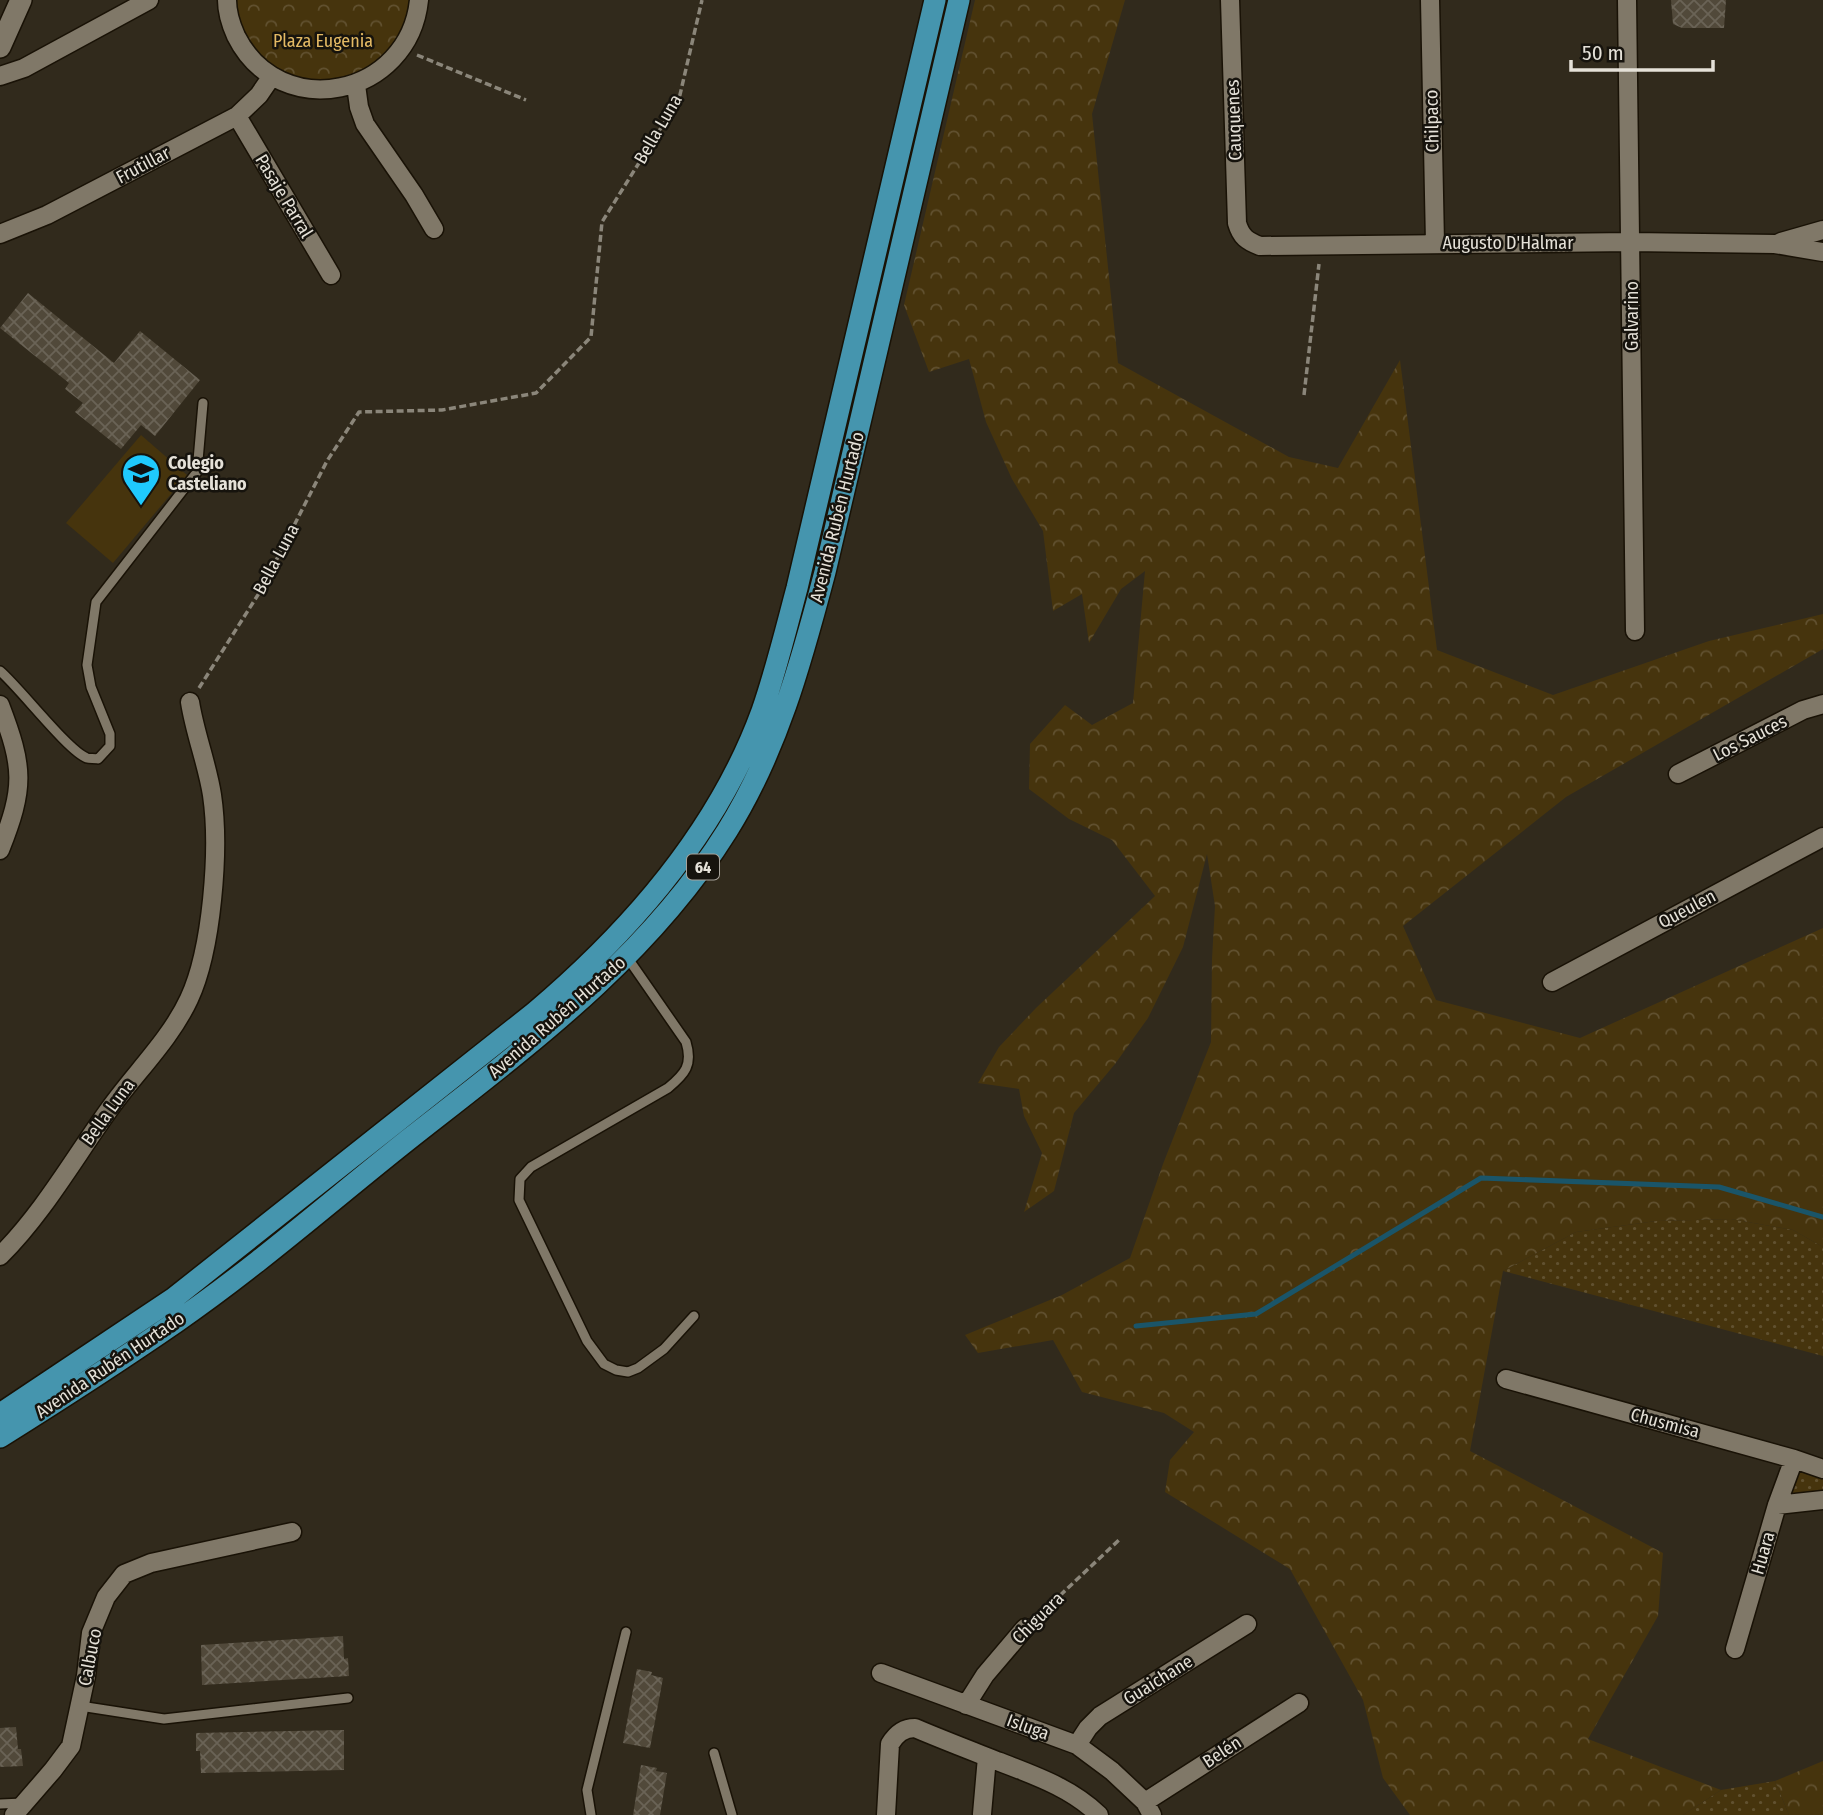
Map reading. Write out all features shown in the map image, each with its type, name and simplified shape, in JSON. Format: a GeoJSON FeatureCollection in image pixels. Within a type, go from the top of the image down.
{"type":"FeatureCollection","features":[{"type":"Feature","properties":{"kind":"highway","name":"Avenida Rubén Hurtado"},"geometry":{"type":"LineString","coordinates":[[0,1414],[174,1298],[525,1021],[604,950],[656,892],[693,842],[749,742],[762,712],[781,648],[935,0]]}},
{"type":"Feature","properties":{"kind":"highway","name":"Avenida Rubén Hurtado"},"geometry":{"type":"LineString","coordinates":[[0,1437],[107,1368],[220,1289],[533,1041],[627,957],[672,907],[724,835],[766,759],[785,711],[825,572],[959,0]]}},
{"type":"Feature","properties":{"kind":"street"},"geometry":{"type":"LineString","coordinates":[[0,47],[21,0]]}},
{"type":"Feature","properties":{"kind":"street"},"geometry":{"type":"LineString","coordinates":[[0,76],[24,68],[149,0]]}},
{"type":"Feature","properties":{"kind":"street"},"geometry":{"type":"LineString","coordinates":[[222,2],[241,46],[255,62],[272,76],[298,87],[327,90],[356,85],[382,70],[402,49],[413,27],[419,0]]}},
{"type":"Feature","properties":{"kind":"street","name":"Cauquenes"},"geometry":{"type":"LineString","coordinates":[[1230,0],[1237,223],[1244,239]]}},
{"type":"Feature","properties":{"kind":"street","name":"Chilpaco"},"geometry":{"type":"LineString","coordinates":[[1430,0],[1435,243]]}},
{"type":"Feature","properties":{"kind":"street","name":"Galvarino"},"geometry":{"type":"LineString","coordinates":[[1627,0],[1635,631]]}},
{"type":"Feature","properties":{"kind":"street","name":"Frutillar"},"geometry":{"type":"LineString","coordinates":[[0,234],[47,215],[237,116],[259,95],[272,76]]}},
{"type":"Feature","properties":{"kind":"street"},"geometry":{"type":"LineString","coordinates":[[356,85],[365,124],[434,229]]}},
{"type":"Feature","properties":{"kind":"street","name":"Pasaje Parral"},"geometry":{"type":"LineString","coordinates":[[237,116],[331,275]]}},
{"type":"Feature","properties":{"kind":"street","name":"Augusto D'Halmar"},"geometry":{"type":"LineString","coordinates":[[1774,244],[1823,230]]}},
{"type":"Feature","properties":{"kind":"street","name":"Augusto D'Halmar"},"geometry":{"type":"LineString","coordinates":[[1244,239],[1260,246],[1632,242],[1774,244],[1823,252]]}},
{"type":"Feature","properties":{"kind":"street","name":"Bella Luna"},"geometry":{"type":"LineString","coordinates":[[0,1255],[40,1211],[117,1098],[176,1021],[189,999],[199,971],[209,918],[215,827],[211,794],[194,729],[190,702]]}},
{"type":"Feature","properties":{"kind":"street","name":"Los Sauces"},"geometry":{"type":"LineString","coordinates":[[1678,774],[1803,710],[1823,704]]}},
{"type":"Feature","properties":{"kind":"street"},"geometry":{"type":"LineString","coordinates":[[0,705],[11,733],[20,782],[17,807],[0,850]]}},
{"type":"Feature","properties":{"kind":"street","name":"Queulen"},"geometry":{"type":"LineString","coordinates":[[1552,982],[1823,837]]}},
{"type":"Feature","properties":{"kind":"street","name":"Chusmisa"},"geometry":{"type":"LineString","coordinates":[[1506,1379],[1794,1458],[1823,1469]]}},
{"type":"Feature","properties":{"kind":"street","name":"Huara"},"geometry":{"type":"LineString","coordinates":[[1735,1649],[1777,1505],[1794,1458]]}},
{"type":"Feature","properties":{"kind":"street"},"geometry":{"type":"LineString","coordinates":[[1777,1505],[1823,1500]]}},
{"type":"Feature","properties":{"kind":"street","name":"Calbuco"},"geometry":{"type":"LineString","coordinates":[[20,1809],[71,1746],[91,1633],[106,1597],[124,1574],[151,1563],[292,1532]]}},
{"type":"Feature","properties":{"kind":"street","name":"Guaichane"},"geometry":{"type":"LineString","coordinates":[[1077,1745],[1100,1716],[1247,1624]]}},
{"type":"Feature","properties":{"kind":"street","name":"Chiguara"},"geometry":{"type":"LineString","coordinates":[[967,1705],[985,1675],[1025,1628]]}},
{"type":"Feature","properties":{"kind":"street","name":"Isluga"},"geometry":{"type":"LineString","coordinates":[[881,1673],[1077,1745],[1112,1771],[1148,1809]]}},
{"type":"Feature","properties":{"kind":"street","name":"Belén"},"geometry":{"type":"LineString","coordinates":[[1148,1809],[1299,1703]]}},
{"type":"Feature","properties":{"kind":"street"},"geometry":{"type":"LineString","coordinates":[[886,1815],[890,1744],[907,1728],[915,1728],[1031,1773],[1062,1788],[1099,1815]]}},
{"type":"Feature","properties":{"kind":"street"},"geometry":{"type":"LineString","coordinates":[[982,1814],[987,1757]]}},
{"type":"Feature","properties":{"kind":"lane"},"geometry":{"type":"LineString","coordinates":[[0,671],[68,743],[86,757],[98,759],[105,753],[110,746],[110,734],[91,687],[87,665],[96,602],[197,472],[203,403]]}},
{"type":"Feature","properties":{"kind":"lane"},"geometry":{"type":"LineString","coordinates":[[627,957],[686,1042],[690,1054],[689,1063],[684,1073],[668,1088],[531,1167],[520,1179],[519,1200],[587,1341],[604,1364],[628,1372],[639,1368],[664,1349],[694,1316]]}},
{"type":"Feature","properties":{"kind":"lane"},"geometry":{"type":"LineString","coordinates":[[591,1815],[587,1790],[626,1632]]}},
{"type":"Feature","properties":{"kind":"lane"},"geometry":{"type":"LineString","coordinates":[[80,1706],[164,1719],[348,1698]]}},
{"type":"Feature","properties":{"kind":"lane"},"geometry":{"type":"LineString","coordinates":[[714,1753],[732,1815]]}},
{"type":"Feature","properties":{"kind":"lane"},"geometry":{"type":"LineString","coordinates":[[0,1804],[20,1809]]}},
{"type":"Feature","properties":{"kind":"path","name":"Bella Luna"},"geometry":{"type":"LineString","coordinates":[[190,702],[261,590],[327,461],[359,412],[442,410],[536,393],[592,337],[602,222],[679,99],[702,0]]}},
{"type":"Feature","properties":{"kind":"path"},"geometry":{"type":"LineString","coordinates":[[402,49],[526,100]]}},
{"type":"Feature","properties":{"kind":"path"},"geometry":{"type":"LineString","coordinates":[[1304,395],[1322,244]]}},
{"type":"Feature","properties":{"kind":"path","name":"Chiguara"},"geometry":{"type":"LineString","coordinates":[[1025,1628],[1119,1540]]}},
{"type":"Feature","properties":{"kind":"green space","name":"Plaza Eugenia"},"geometry":{"type":"Polygon","coordinates":[[[234,0],[411,0],[400,38],[392,50],[372,69],[348,79],[322,81],[297,77],[274,66],[254,49],[240,27],[234,0]]]}},
{"type":"Feature","properties":{"kind":"green space"},"geometry":{"type":"Polygon","coordinates":[[[975,0],[1125,0],[1092,114],[1118,363],[1289,457],[1338,468],[1400,360],[1437,650],[1553,695],[1709,641],[1823,614],[1823,649],[1566,797],[1403,926],[1436,1000],[1580,1038],[1823,928],[1823,1247],[1793,1230],[1731,1219],[1656,1221],[1576,1232],[1503,1271],[1470,1451],[1663,1553],[1658,1616],[1588,1739],[1721,1790],[1683,1815],[1410,1815],[1383,1778],[1363,1700],[1290,1569],[1165,1492],[1170,1460],[1194,1432],[1164,1413],[1082,1392],[1053,1340],[978,1353],[965,1335],[1062,1295],[1130,1258],[1163,1164],[1211,1042],[1215,906],[1207,854],[1183,947],[1148,1018],[1115,1064],[1074,1113],[1054,1191],[1024,1212],[1042,1153],[1024,1116],[1019,1089],[978,1083],[999,1047],[1036,1008],[1155,896],[1112,840],[1069,819],[1029,789],[1030,744],[1065,705],[1092,725],[1133,703],[1145,571],[1121,589],[1089,643],[1082,594],[1053,611],[1043,531],[1012,479],[986,422],[969,359],[929,372],[904,305],[975,0]]]}},
{"type":"Feature","properties":{"kind":"green space"},"geometry":{"type":"Polygon","coordinates":[[[141,435],[187,475],[113,563],[66,523],[141,435]]]}},
{"type":"Feature","properties":{"kind":"green space"},"geometry":{"type":"Polygon","coordinates":[[[1731,1219],[1793,1230],[1823,1247],[1823,1356],[1503,1271],[1576,1232],[1656,1221],[1731,1219]]]}},
{"type":"Feature","properties":{"kind":"green space"},"geometry":{"type":"Polygon","coordinates":[[[1798,1465],[1823,1474],[1823,1495],[1787,1498],[1798,1465]]]}},
{"type":"Feature","properties":{"kind":"green space"},"geometry":{"type":"Polygon","coordinates":[[[1823,1761],[1823,1815],[1789,1815],[1775,1781],[1823,1761]]]}},
{"type":"Feature","properties":{"kind":"green space"},"geometry":{"type":"Polygon","coordinates":[[[1775,1781],[1789,1815],[1683,1815],[1721,1790],[1775,1781]]]}},
{"type":"Feature","properties":{"kind":"building"},"geometry":{"type":"Polygon","coordinates":[[[1671,0],[1726,0],[1724,28],[1682,28],[1673,24],[1671,0]]]}},
{"type":"Feature","properties":{"kind":"building"},"geometry":{"type":"Polygon","coordinates":[[[28,293],[114,363],[140,331],[200,380],[155,436],[141,425],[121,449],[75,412],[83,403],[65,389],[69,383],[0,328],[28,293]]]}},
{"type":"Feature","properties":{"kind":"building"},"geometry":{"type":"Polygon","coordinates":[[[343,1636],[344,1659],[348,1658],[349,1676],[202,1685],[201,1645],[343,1636]]]}},
{"type":"Feature","properties":{"kind":"building"},"geometry":{"type":"Polygon","coordinates":[[[637,1669],[663,1678],[650,1748],[623,1743],[637,1669]]]}},
{"type":"Feature","properties":{"kind":"building"},"geometry":{"type":"Polygon","coordinates":[[[16,1727],[23,1766],[0,1767],[0,1728],[16,1727]]]}},
{"type":"Feature","properties":{"kind":"building"},"geometry":{"type":"Polygon","coordinates":[[[344,1730],[344,1770],[201,1773],[200,1751],[196,1751],[196,1733],[344,1730]]]}},
{"type":"Feature","properties":{"kind":"building"},"geometry":{"type":"Polygon","coordinates":[[[641,1765],[667,1773],[660,1815],[633,1815],[641,1765]]]}},
{"type":"Feature","properties":{"kind":"waterway"},"geometry":{"type":"LineString","coordinates":[[1136,1326],[1256,1314],[1481,1178],[1719,1187],[1823,1217]]}},
{"type":"Feature","properties":{"kind":"place","name":"Colegio Casteliano"},"geometry":{"type":"Point","coordinates":[141,507]}}]}
